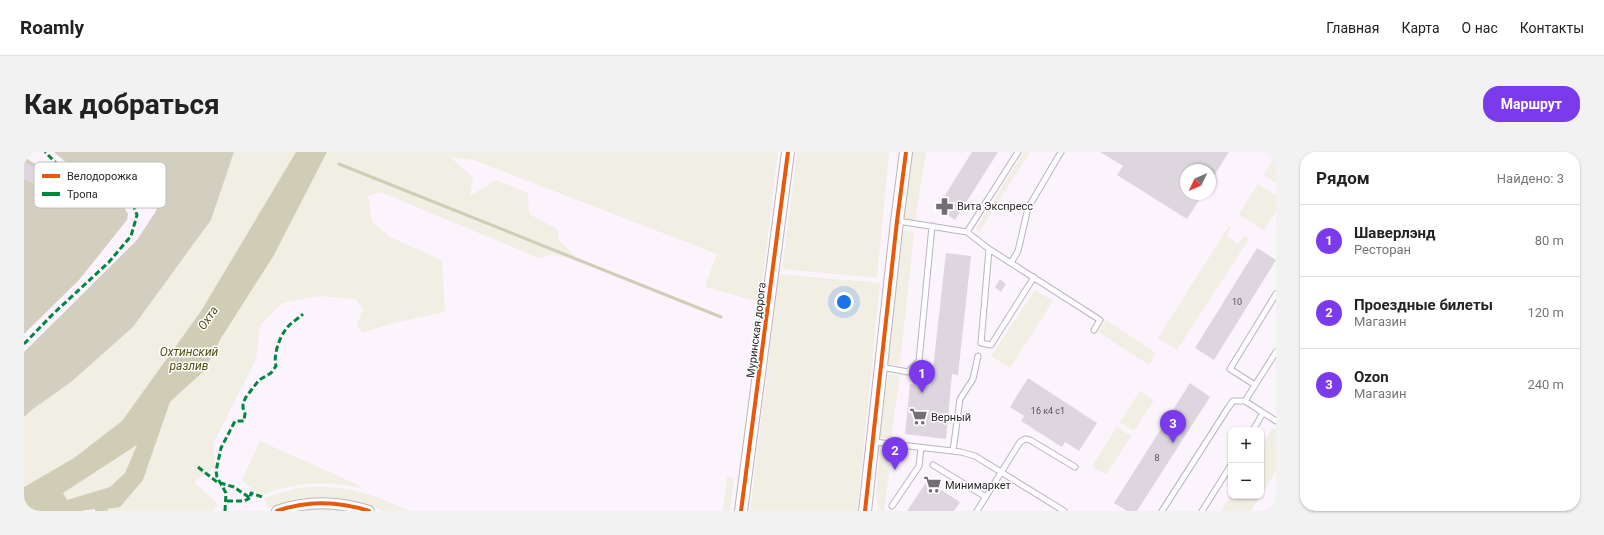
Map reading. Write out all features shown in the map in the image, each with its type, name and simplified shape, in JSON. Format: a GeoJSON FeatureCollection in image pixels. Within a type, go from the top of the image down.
{"type":"FeatureCollection","features":[{"type":"Feature","properties":{"kind":"street","name":"Муринская дорога"},"geometry":{"type":"LineString","coordinates":[[741,511],[788,152]]}},
{"type":"Feature","properties":{"kind":"street"},"geometry":{"type":"LineString","coordinates":[[865,511],[906,152]]}},
{"type":"Feature","properties":{"kind":"street"},"geometry":{"type":"LineString","coordinates":[[277,511],[305,504],[325,502],[352,506],[368,511]]}},
{"type":"Feature","properties":{"kind":"lane"},"geometry":{"type":"LineString","coordinates":[[967,232],[1018,152]]}},
{"type":"Feature","properties":{"kind":"lane"},"geometry":{"type":"LineString","coordinates":[[1011,263],[1018,251],[1028,208],[1061,152]]}},
{"type":"Feature","properties":{"kind":"lane"},"geometry":{"type":"LineString","coordinates":[[897,221],[967,232],[989,249],[1100,320],[1094,330]]}},
{"type":"Feature","properties":{"kind":"lane"},"geometry":{"type":"LineString","coordinates":[[881,367],[908,372],[919,361],[932,226]]}},
{"type":"Feature","properties":{"kind":"lane"},"geometry":{"type":"LineString","coordinates":[[989,249],[981,343],[991,345],[1034,277]]}},
{"type":"Feature","properties":{"kind":"lane"},"geometry":{"type":"LineString","coordinates":[[1255,385],[1230,369],[1276,294]]}},
{"type":"Feature","properties":{"kind":"lane"},"geometry":{"type":"LineString","coordinates":[[1245,401],[1276,352]]}},
{"type":"Feature","properties":{"kind":"lane"},"geometry":{"type":"LineString","coordinates":[[953,451],[960,400],[973,379],[978,356]]}},
{"type":"Feature","properties":{"kind":"lane"},"geometry":{"type":"LineString","coordinates":[[1162,511],[1233,401],[1245,401],[1276,421]]}},
{"type":"Feature","properties":{"kind":"lane"},"geometry":{"type":"LineString","coordinates":[[1255,427],[1263,413]]}},
{"type":"Feature","properties":{"kind":"lane"},"geometry":{"type":"LineString","coordinates":[[977,511],[1020,442],[1025,439],[1030,440],[1075,467]]}},
{"type":"Feature","properties":{"kind":"lane"},"geometry":{"type":"LineString","coordinates":[[873,442],[953,451],[975,456],[1064,511]]}},
{"type":"Feature","properties":{"kind":"lane"},"geometry":{"type":"LineString","coordinates":[[892,506],[919,466],[921,448]]}},
{"type":"Feature","properties":{"kind":"lane"},"geometry":{"type":"LineString","coordinates":[[933,464],[986,497]]}},
{"type":"Feature","properties":{"kind":"lane"},"geometry":{"type":"LineString","coordinates":[[1202,511],[1228,470]]}},
{"type":"Feature","properties":{"kind":"shaded area"},"geometry":{"type":"Polygon","coordinates":[[[54,152],[234,152],[211,220],[133,327],[71,382],[24,417],[24,352],[137,240],[157,208],[166,208],[166,162],[65,162],[54,152]]]}},
{"type":"Feature","properties":{"kind":"shaded area"},"geometry":{"type":"Polygon","coordinates":[[[234,152],[296,152],[201,311],[122,421],[74,458],[24,487],[24,417],[71,382],[133,327],[211,220],[234,152]]]}},
{"type":"Feature","properties":{"kind":"shaded area"},"geometry":{"type":"Polygon","coordinates":[[[327,152],[778,152],[760,302],[705,287],[717,254],[474,160],[450,157],[473,177],[470,196],[496,180],[528,193],[529,214],[557,229],[559,240],[581,262],[552,254],[539,258],[380,192],[368,196],[372,222],[390,237],[442,260],[445,312],[393,323],[362,333],[357,324],[363,309],[355,299],[319,296],[282,303],[260,325],[256,359],[213,444],[215,467],[194,482],[218,504],[213,511],[108,511],[107,509],[120,507],[143,480],[170,402],[205,370],[220,341],[274,255],[327,152]]]}},
{"type":"Feature","properties":{"kind":"shaded area"},"geometry":{"type":"Polygon","coordinates":[[[797,152],[889,152],[877,278],[782,269],[797,152]]]}},
{"type":"Feature","properties":{"kind":"shaded area"},"geometry":{"type":"Polygon","coordinates":[[[912,152],[926,152],[915,221],[903,219],[912,152]]]}},
{"type":"Feature","properties":{"kind":"shaded area"},"geometry":{"type":"Polygon","coordinates":[[[1024,152],[1030,152],[979,232],[976,230],[977,227],[1024,152]]]}},
{"type":"Feature","properties":{"kind":"shaded area"},"geometry":{"type":"Polygon","coordinates":[[[1276,155],[1276,183],[1263,175],[1276,155]]]}},
{"type":"Feature","properties":{"kind":"shaded area"},"geometry":{"type":"Polygon","coordinates":[[[24,157],[34,163],[34,208],[125,208],[128,214],[127,220],[79,280],[24,334],[24,157]]]}},
{"type":"Feature","properties":{"kind":"shaded area"},"geometry":{"type":"Polygon","coordinates":[[[1258,184],[1276,195],[1276,212],[1264,231],[1239,214],[1258,184]]]}},
{"type":"Feature","properties":{"kind":"shaded area"},"geometry":{"type":"Polygon","coordinates":[[[1229,226],[1231,227],[1227,236],[1238,244],[1244,235],[1249,239],[1177,350],[1158,338],[1229,226]]]}},
{"type":"Feature","properties":{"kind":"shaded area"},"geometry":{"type":"Polygon","coordinates":[[[902,231],[914,232],[900,365],[888,364],[902,231]]]}},
{"type":"Feature","properties":{"kind":"shaded area"},"geometry":{"type":"Polygon","coordinates":[[[779,274],[880,283],[857,511],[750,511],[779,274]]]}},
{"type":"Feature","properties":{"kind":"shaded area"},"geometry":{"type":"Polygon","coordinates":[[[1035,290],[1053,301],[1010,368],[991,356],[1035,290]]]}},
{"type":"Feature","properties":{"kind":"shaded area"},"geometry":{"type":"Polygon","coordinates":[[[1106,320],[1156,353],[1149,365],[1098,332],[1106,320]]]}},
{"type":"Feature","properties":{"kind":"shaded area"},"geometry":{"type":"Polygon","coordinates":[[[888,374],[900,375],[891,439],[879,437],[888,374]]]}},
{"type":"Feature","properties":{"kind":"shaded area"},"geometry":{"type":"Polygon","coordinates":[[[1140,391],[1154,400],[1134,431],[1120,422],[1140,391]]]}},
{"type":"Feature","properties":{"kind":"shaded area"},"geometry":{"type":"Polygon","coordinates":[[[1117,427],[1131,436],[1106,475],[1092,466],[1117,427]]]}},
{"type":"Feature","properties":{"kind":"shaded area"},"geometry":{"type":"Polygon","coordinates":[[[1273,428],[1276,430],[1276,471],[1264,490],[1264,463],[1264,443],[1273,428]]]}},
{"type":"Feature","properties":{"kind":"shaded area"},"geometry":{"type":"Polygon","coordinates":[[[260,441],[364,489],[324,483],[286,487],[260,496],[242,480],[260,441]]]}},
{"type":"Feature","properties":{"kind":"shaded area"},"geometry":{"type":"Polygon","coordinates":[[[138,445],[125,473],[110,487],[67,501],[63,493],[138,445]]]}},
{"type":"Feature","properties":{"kind":"shaded area"},"geometry":{"type":"Polygon","coordinates":[[[880,449],[892,450],[884,511],[879,511],[876,494],[880,449]]]}},
{"type":"Feature","properties":{"kind":"shaded area"},"geometry":{"type":"Polygon","coordinates":[[[727,477],[734,478],[730,511],[723,511],[727,477]]]}},
{"type":"Feature","properties":{"kind":"shaded area"},"geometry":{"type":"Polygon","coordinates":[[[312,487],[351,490],[374,496],[410,511],[384,511],[359,502],[329,497],[297,499],[268,508],[264,498],[294,489],[312,487]]]}},
{"type":"Feature","properties":{"kind":"shaded area"},"geometry":{"type":"Polygon","coordinates":[[[1228,499],[1258,499],[1251,511],[1221,511],[1228,499]]]}},
{"type":"Feature","properties":{"kind":"shaded area"},"geometry":{"type":"Polygon","coordinates":[[[316,508],[349,511],[297,511],[316,508]]]}},
{"type":"Feature","properties":{"kind":"water","name":"Охтинский разлив"},"geometry":{"type":"Polygon","coordinates":[[[296,152],[327,152],[274,255],[220,340],[205,370],[170,402],[143,480],[120,507],[107,509],[108,511],[95,511],[95,509],[81,511],[24,511],[24,487],[74,458],[122,421],[201,311],[296,152]],[[137,445],[63,493],[67,500],[110,487],[125,473],[137,445]]]}},
{"type":"Feature","properties":{"kind":"building"},"geometry":{"type":"Polygon","coordinates":[[[972,152],[998,152],[955,220],[937,208],[972,152]]]}},
{"type":"Feature","properties":{"kind":"building"},"geometry":{"type":"Polygon","coordinates":[[[1100,152],[1229,152],[1216,173],[1216,164],[1180,164],[1180,200],[1199,200],[1187,219],[1117,175],[1123,166],[1100,152]]]}},
{"type":"Feature","properties":{"kind":"building"},"geometry":{"type":"Polygon","coordinates":[[[24,162],[34,167],[34,184],[24,179],[24,162]]]}},
{"type":"Feature","properties":{"kind":"building"},"geometry":{"type":"Polygon","coordinates":[[[1257,248],[1276,260],[1214,360],[1195,348],[1257,248]]]}},
{"type":"Feature","properties":{"kind":"building"},"geometry":{"type":"Polygon","coordinates":[[[946,253],[971,256],[958,375],[952,374],[946,439],[905,434],[910,384],[931,386],[946,253]]]}},
{"type":"Feature","properties":{"kind":"building"},"geometry":{"type":"Polygon","coordinates":[[[1000,279],[1006,284],[1001,292],[995,287],[1000,279]]]}},
{"type":"Feature","properties":{"kind":"building"},"geometry":{"type":"Polygon","coordinates":[[[1028,378],[1097,423],[1079,451],[1065,442],[1062,447],[1021,421],[1024,416],[1010,407],[1028,378]]]}},
{"type":"Feature","properties":{"kind":"building"},"geometry":{"type":"Polygon","coordinates":[[[1190,383],[1210,397],[1137,511],[1127,511],[1114,503],[1190,383]]]}},
{"type":"Feature","properties":{"kind":"building"},"geometry":{"type":"Polygon","coordinates":[[[927,481],[960,502],[954,511],[907,511],[927,481]]]}},
{"type":"Feature","properties":{"kind":"waterway"},"geometry":{"type":"LineString","coordinates":[[339,164],[721,317]]}},
{"type":"Feature","properties":{"kind":"marked path"},"geometry":{"type":"LineString","coordinates":[[45,152],[55,162]]}},
{"type":"Feature","properties":{"kind":"marked path"},"geometry":{"type":"LineString","coordinates":[[24,344],[53,314],[109,262],[131,236],[137,215],[134,208]]}},
{"type":"Feature","properties":{"kind":"marked path"},"geometry":{"type":"LineString","coordinates":[[225,511],[226,493],[217,477],[216,471],[221,448],[235,421],[244,421],[245,413],[243,403],[246,397],[259,380],[271,373],[276,366],[276,352],[283,333],[303,314]]}},
{"type":"Feature","properties":{"kind":"marked path"},"geometry":{"type":"LineString","coordinates":[[198,467],[217,482],[234,487],[250,498],[251,493],[262,497]]}},
{"type":"Feature","properties":{"kind":"marked path"},"geometry":{"type":"LineString","coordinates":[[227,501],[244,501],[250,498]]}},
{"type":"Feature","properties":{"kind":"cycle path"},"geometry":{"type":"LineString","coordinates":[[741,511],[788,152]]}},
{"type":"Feature","properties":{"kind":"cycle path"},"geometry":{"type":"LineString","coordinates":[[865,511],[906,152]]}},
{"type":"Feature","properties":{"kind":"cycle path"},"geometry":{"type":"LineString","coordinates":[[277,511],[300,505],[323,503],[346,505],[369,511]]}},
{"type":"Feature","properties":{"kind":"place","name":"Вита Экспресс"},"geometry":{"type":"Point","coordinates":[944,206]}},
{"type":"Feature","properties":{"kind":"place","name":"Шаверлэнд"},"geometry":{"type":"Point","coordinates":[922,393]}},
{"type":"Feature","properties":{"kind":"place","name":"Верный"},"geometry":{"type":"Point","coordinates":[918,417]}},
{"type":"Feature","properties":{"kind":"place","name":"Ozon"},"geometry":{"type":"Point","coordinates":[1173,443]}},
{"type":"Feature","properties":{"kind":"place","name":"Проездные билеты"},"geometry":{"type":"Point","coordinates":[895,470]}},
{"type":"Feature","properties":{"kind":"place","name":"Минимаркет"},"geometry":{"type":"Point","coordinates":[932,485]}},
{"type":"Feature","properties":{"kind":"water label","name":"Охта"},"geometry":{"type":"Point","coordinates":[208,318]}}]}
